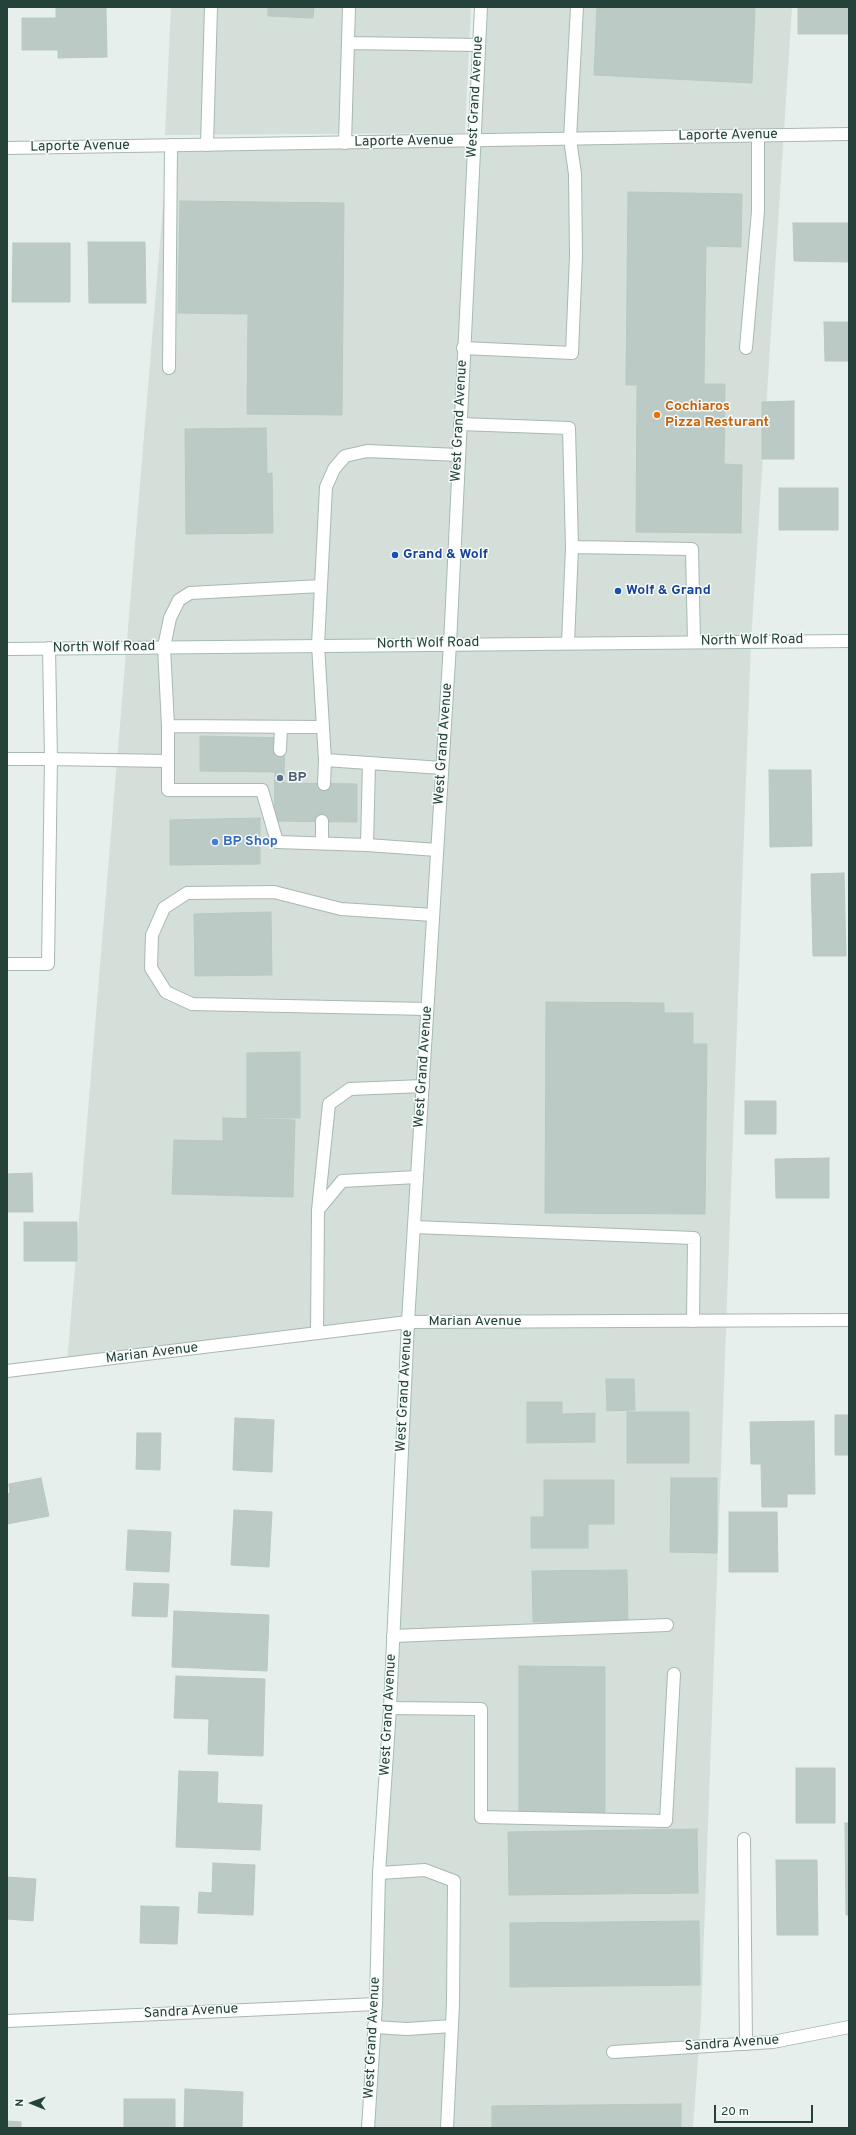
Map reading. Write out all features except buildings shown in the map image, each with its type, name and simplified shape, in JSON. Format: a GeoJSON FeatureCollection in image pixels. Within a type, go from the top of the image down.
{"type":"FeatureCollection","features":[{"type":"Feature","properties":{"kind":"main road"},"geometry":{"type":"LineString","coordinates":[[207,145],[211,7]]}},
{"type":"Feature","properties":{"kind":"main road"},"geometry":{"type":"LineString","coordinates":[[345,143],[349,7]]}},
{"type":"Feature","properties":{"kind":"main road","name":"West Grand Avenue"},"geometry":{"type":"LineString","coordinates":[[368,2128],[376,2004],[379,1873],[390,1708],[408,1322],[450,644],[473,141],[481,7]]}},
{"type":"Feature","properties":{"kind":"main road"},"geometry":{"type":"LineString","coordinates":[[463,348],[572,353],[576,256],[575,174],[570,139],[577,7]]}},
{"type":"Feature","properties":{"kind":"main road"},"geometry":{"type":"LineString","coordinates":[[348,43],[478,45]]}},
{"type":"Feature","properties":{"kind":"main road","name":"Laporte Avenue"},"geometry":{"type":"LineString","coordinates":[[7,148],[849,134]]}},
{"type":"Feature","properties":{"kind":"main road"},"geometry":{"type":"LineString","coordinates":[[746,348],[758,211],[758,136]]}},
{"type":"Feature","properties":{"kind":"main road"},"geometry":{"type":"LineString","coordinates":[[169,368],[171,146]]}},
{"type":"Feature","properties":{"kind":"main road"},"geometry":{"type":"LineString","coordinates":[[460,424],[570,428],[572,547],[568,643]]}},
{"type":"Feature","properties":{"kind":"main road"},"geometry":{"type":"LineString","coordinates":[[324,784],[325,760],[318,645],[326,487],[334,469],[345,456],[367,451],[459,455]]}},
{"type":"Feature","properties":{"kind":"main road"},"geometry":{"type":"LineString","coordinates":[[572,547],[692,549],[694,642]]}},
{"type":"Feature","properties":{"kind":"main road"},"geometry":{"type":"LineString","coordinates":[[277,842],[262,790],[168,790],[168,726],[164,647],[170,618],[179,600],[190,593],[321,586]]}},
{"type":"Feature","properties":{"kind":"main road","name":"North Wolf Road"},"geometry":{"type":"LineString","coordinates":[[7,649],[849,641]]}},
{"type":"Feature","properties":{"kind":"main road"},"geometry":{"type":"LineString","coordinates":[[7,964],[48,964],[51,759],[49,648]]}},
{"type":"Feature","properties":{"kind":"main road"},"geometry":{"type":"LineString","coordinates":[[168,726],[281,728],[322,727]]}},
{"type":"Feature","properties":{"kind":"main road"},"geometry":{"type":"LineString","coordinates":[[280,750],[281,728]]}},
{"type":"Feature","properties":{"kind":"main road"},"geometry":{"type":"LineString","coordinates":[[7,760],[51,759],[168,761]]}},
{"type":"Feature","properties":{"kind":"main road"},"geometry":{"type":"LineString","coordinates":[[325,760],[442,768]]}},
{"type":"Feature","properties":{"kind":"main road"},"geometry":{"type":"LineString","coordinates":[[367,845],[369,763]]}},
{"type":"Feature","properties":{"kind":"main road"},"geometry":{"type":"LineString","coordinates":[[277,842],[278,819]]}},
{"type":"Feature","properties":{"kind":"main road"},"geometry":{"type":"LineString","coordinates":[[322,821],[322,843]]}},
{"type":"Feature","properties":{"kind":"main road"},"geometry":{"type":"LineString","coordinates":[[277,842],[367,845],[437,850]]}},
{"type":"Feature","properties":{"kind":"main road"},"geometry":{"type":"LineString","coordinates":[[427,1009],[192,1004],[166,992],[151,968],[152,935],[164,908],[187,893],[274,892],[341,909],[433,915]]}},
{"type":"Feature","properties":{"kind":"main road"},"geometry":{"type":"LineString","coordinates":[[317,1333],[318,1210],[328,1104],[350,1090],[423,1086]]}},
{"type":"Feature","properties":{"kind":"main road"},"geometry":{"type":"LineString","coordinates":[[318,1210],[342,1181],[417,1177]]}},
{"type":"Feature","properties":{"kind":"main road"},"geometry":{"type":"LineString","coordinates":[[414,1227],[694,1238],[693,1321]]}},
{"type":"Feature","properties":{"kind":"main road","name":"Marian Avenue"},"geometry":{"type":"LineString","coordinates":[[7,1371],[408,1322],[849,1320]]}},
{"type":"Feature","properties":{"kind":"main road"},"geometry":{"type":"LineString","coordinates":[[393,1636],[667,1625]]}},
{"type":"Feature","properties":{"kind":"main road"},"geometry":{"type":"LineString","coordinates":[[390,1708],[481,1709],[481,1817],[666,1821],[674,1674]]}},
{"type":"Feature","properties":{"kind":"main road"},"geometry":{"type":"LineString","coordinates":[[744,1838],[746,2044]]}},
{"type":"Feature","properties":{"kind":"main road"},"geometry":{"type":"LineString","coordinates":[[379,1873],[425,1870],[454,1881],[452,2026],[447,2128]]}},
{"type":"Feature","properties":{"kind":"main road","name":"Sandra Avenue"},"geometry":{"type":"LineString","coordinates":[[7,2021],[376,2004]]}},
{"type":"Feature","properties":{"kind":"main road"},"geometry":{"type":"LineString","coordinates":[[374,2027],[407,2029],[452,2026]]}},
{"type":"Feature","properties":{"kind":"main road","name":"Sandra Avenue"},"geometry":{"type":"LineString","coordinates":[[613,2052],[746,2044],[815,2035],[849,2027]]}},
{"type":"Feature","properties":{"kind":"shaded area"},"geometry":{"type":"Polygon","coordinates":[[[171,7],[471,7],[465,133],[165,135],[171,7]]]}},
{"type":"Feature","properties":{"kind":"shaded area"},"geometry":{"type":"Polygon","coordinates":[[[481,7],[792,7],[751,641],[701,2017],[693,2128],[368,2128],[408,1322],[67,1364],[168,146],[473,141],[481,7]]]}},
{"type":"Feature","properties":{"kind":"place","name":"Cochiaros Pizza Resturant"},"geometry":{"type":"Point","coordinates":[657,415]}},
{"type":"Feature","properties":{"kind":"place","name":"Grand & Wolf"},"geometry":{"type":"Point","coordinates":[395,555]}},
{"type":"Feature","properties":{"kind":"place","name":"Wolf & Grand"},"geometry":{"type":"Point","coordinates":[618,591]}},
{"type":"Feature","properties":{"kind":"place","name":"BP"},"geometry":{"type":"Point","coordinates":[280,778]}},
{"type":"Feature","properties":{"kind":"place","name":"BP Shop"},"geometry":{"type":"Point","coordinates":[215,842]}}]}
